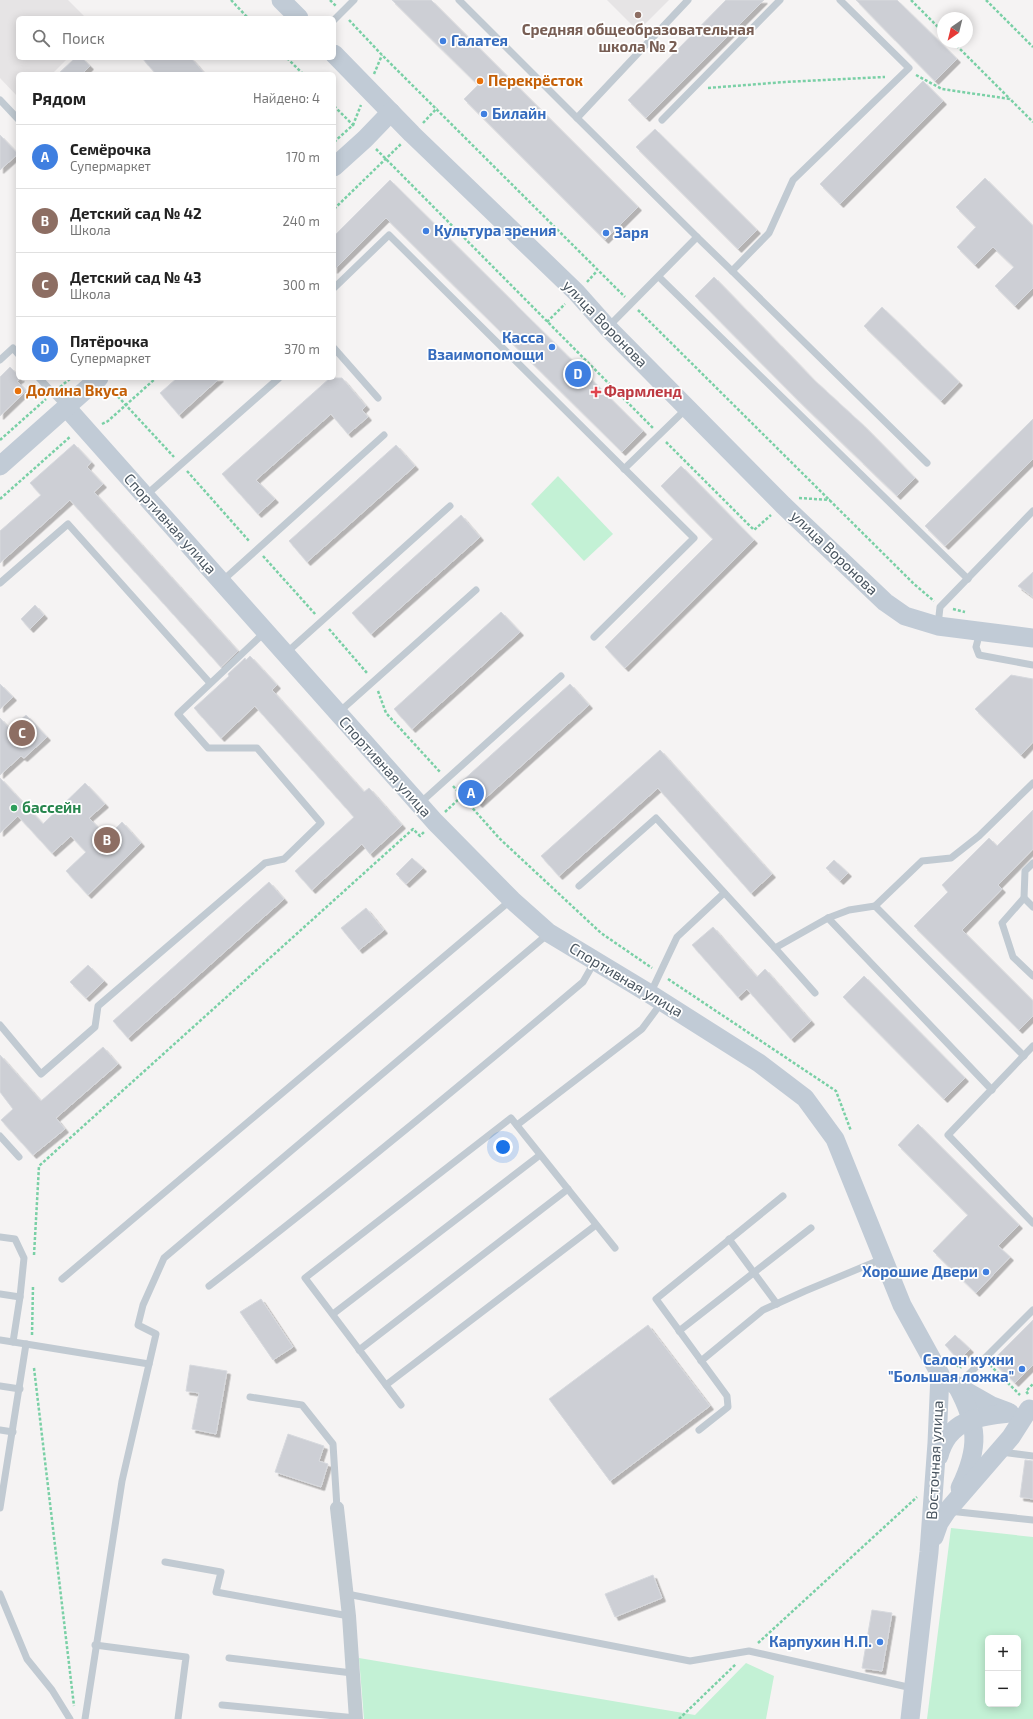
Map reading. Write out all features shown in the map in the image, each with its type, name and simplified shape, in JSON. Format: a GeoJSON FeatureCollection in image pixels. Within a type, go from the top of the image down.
{"type":"FeatureCollection","features":[{"type":"Feature","properties":{"kind":"street"},"geometry":{"type":"LineString","coordinates":[[281,0],[297,16]]}},
{"type":"Feature","properties":{"kind":"street","name":"улица Воронова"},"geometry":{"type":"LineString","coordinates":[[336,56],[412,134],[576,292],[608,328],[783,505],[885,602],[905,616],[938,626],[1033,638]]}},
{"type":"Feature","properties":{"kind":"street"},"geometry":{"type":"LineString","coordinates":[[336,166],[391,112]]}},
{"type":"Feature","properties":{"kind":"street"},"geometry":{"type":"LineString","coordinates":[[0,466],[66,407],[102,381]]}},
{"type":"Feature","properties":{"kind":"street","name":"Спортивная улица"},"geometry":{"type":"LineString","coordinates":[[66,407],[435,822],[512,900],[549,934],[656,998],[759,1063],[805,1098],[835,1139],[882,1259]]}},
{"type":"Feature","properties":{"kind":"street"},"geometry":{"type":"LineString","coordinates":[[882,1259],[902,1305],[957,1386],[971,1419],[975,1437],[974,1451],[968,1473],[940,1523],[929,1552]]}},
{"type":"Feature","properties":{"kind":"street","name":"Восточная улица"},"geometry":{"type":"LineString","coordinates":[[910,1719],[929,1552],[938,1421],[946,1368]]}},
{"type":"Feature","properties":{"kind":"street"},"geometry":{"type":"LineString","coordinates":[[957,1386],[992,1406],[1010,1413]]}},
{"type":"Feature","properties":{"kind":"street"},"geometry":{"type":"LineString","coordinates":[[935,1481],[939,1454],[947,1438],[957,1426],[971,1419],[988,1415],[1023,1412],[1030,1401]]}},
{"type":"Feature","properties":{"kind":"street"},"geometry":{"type":"LineString","coordinates":[[949,1508],[1011,1437],[1030,1401]]}},
{"type":"Feature","properties":{"kind":"street"},"geometry":{"type":"LineString","coordinates":[[938,1421],[947,1438],[956,1446],[965,1450],[974,1451],[996,1447],[1011,1437]]}},
{"type":"Feature","properties":{"kind":"street"},"geometry":{"type":"LineString","coordinates":[[338,1508],[349,1616],[356,1719]]}},
{"type":"Feature","properties":{"kind":"lane"},"geometry":{"type":"LineString","coordinates":[[336,18],[354,0]]}},
{"type":"Feature","properties":{"kind":"lane"},"geometry":{"type":"LineString","coordinates":[[459,0],[927,463]]}},
{"type":"Feature","properties":{"kind":"lane"},"geometry":{"type":"LineString","coordinates":[[577,118],[688,0]]}},
{"type":"Feature","properties":{"kind":"lane"},"geometry":{"type":"LineString","coordinates":[[662,120],[780,0]]}},
{"type":"Feature","properties":{"kind":"lane"},"geometry":{"type":"LineString","coordinates":[[732,271],[769,233],[793,180],[909,68],[840,0]]}},
{"type":"Feature","properties":{"kind":"lane"},"geometry":{"type":"LineString","coordinates":[[0,100],[16,118]]}},
{"type":"Feature","properties":{"kind":"lane"},"geometry":{"type":"LineString","coordinates":[[336,286],[389,235],[694,538],[594,638]]}},
{"type":"Feature","properties":{"kind":"lane"},"geometry":{"type":"LineString","coordinates":[[608,328],[697,237]]}},
{"type":"Feature","properties":{"kind":"lane"},"geometry":{"type":"LineString","coordinates":[[659,277],[968,579]]}},
{"type":"Feature","properties":{"kind":"lane"},"geometry":{"type":"LineString","coordinates":[[0,360],[13,348],[16,352]]}},
{"type":"Feature","properties":{"kind":"lane"},"geometry":{"type":"LineString","coordinates":[[336,350],[378,398]]}},
{"type":"Feature","properties":{"kind":"lane"},"geometry":{"type":"LineString","coordinates":[[41,380],[66,407]]}},
{"type":"Feature","properties":{"kind":"lane"},"geometry":{"type":"LineString","coordinates":[[145,496],[277,380]]}},
{"type":"Feature","properties":{"kind":"lane"},"geometry":{"type":"LineString","coordinates":[[624,469],[687,408]]}},
{"type":"Feature","properties":{"kind":"lane"},"geometry":{"type":"LineString","coordinates":[[221,582],[384,435]]}},
{"type":"Feature","properties":{"kind":"lane"},"geometry":{"type":"LineString","coordinates":[[285,654],[450,506]]}},
{"type":"Feature","properties":{"kind":"lane"},"geometry":{"type":"LineString","coordinates":[[938,626],[940,606],[1033,511]]}},
{"type":"Feature","properties":{"kind":"lane"},"geometry":{"type":"LineString","coordinates":[[0,583],[68,524],[210,683]]}},
{"type":"Feature","properties":{"kind":"lane"},"geometry":{"type":"LineString","coordinates":[[338,714],[476,590]]}},
{"type":"Feature","properties":{"kind":"lane"},"geometry":{"type":"LineString","coordinates":[[0,1025],[41,1074],[95,1027],[98,1006],[266,863],[284,859],[321,823],[257,748],[208,748],[178,714],[265,632]]}},
{"type":"Feature","properties":{"kind":"lane"},"geometry":{"type":"LineString","coordinates":[[980,632],[976,647],[979,655],[1033,665]]}},
{"type":"Feature","properties":{"kind":"lane"},"geometry":{"type":"LineString","coordinates":[[419,804],[561,676]]}},
{"type":"Feature","properties":{"kind":"lane"},"geometry":{"type":"LineString","coordinates":[[775,948],[828,918],[850,910],[875,906],[922,861],[951,858],[979,836],[1033,783]]}},
{"type":"Feature","properties":{"kind":"lane"},"geometry":{"type":"LineString","coordinates":[[579,886],[656,818],[816,993]]}},
{"type":"Feature","properties":{"kind":"lane"},"geometry":{"type":"LineString","coordinates":[[1033,863],[1025,871],[1024,898],[1002,923],[1013,956],[1033,976]]}},
{"type":"Feature","properties":{"kind":"lane"},"geometry":{"type":"LineString","coordinates":[[517,1125],[642,1029],[656,998],[660,973],[677,937],[724,893]]}},
{"type":"Feature","properties":{"kind":"lane"},"geometry":{"type":"LineString","coordinates":[[1024,898],[1033,907]]}},
{"type":"Feature","properties":{"kind":"lane"},"geometry":{"type":"LineString","coordinates":[[62,1278],[512,900]]}},
{"type":"Feature","properties":{"kind":"lane"},"geometry":{"type":"LineString","coordinates":[[875,906],[1024,1056]]}},
{"type":"Feature","properties":{"kind":"lane"},"geometry":{"type":"LineString","coordinates":[[828,918],[992,1090]]}},
{"type":"Feature","properties":{"kind":"lane"},"geometry":{"type":"LineString","coordinates":[[85,1719],[95,1645],[122,1480],[156,1334],[138,1325],[143,1305],[164,1258],[549,934]]}},
{"type":"Feature","properties":{"kind":"lane"},"geometry":{"type":"LineString","coordinates":[[209,1286],[285,1227],[471,1076],[583,982],[595,961]]}},
{"type":"Feature","properties":{"kind":"lane"},"geometry":{"type":"LineString","coordinates":[[1033,1046],[948,1135],[1033,1223]]}},
{"type":"Feature","properties":{"kind":"lane"},"geometry":{"type":"LineString","coordinates":[[401,1405],[305,1278],[511,1118],[615,1248]]}},
{"type":"Feature","properties":{"kind":"lane"},"geometry":{"type":"LineString","coordinates":[[0,1136],[19,1157]]}},
{"type":"Feature","properties":{"kind":"lane"},"geometry":{"type":"LineString","coordinates":[[333,1314],[540,1155]]}},
{"type":"Feature","properties":{"kind":"lane"},"geometry":{"type":"LineString","coordinates":[[359,1350],[568,1189]]}},
{"type":"Feature","properties":{"kind":"lane"},"geometry":{"type":"LineString","coordinates":[[699,1430],[728,1407],[727,1396],[656,1299],[783,1196]]}},
{"type":"Feature","properties":{"kind":"lane"},"geometry":{"type":"LineString","coordinates":[[386,1385],[596,1225]]}},
{"type":"Feature","properties":{"kind":"lane"},"geometry":{"type":"LineString","coordinates":[[679,1331],[811,1228]]}},
{"type":"Feature","properties":{"kind":"lane"},"geometry":{"type":"LineString","coordinates":[[0,1237],[15,1239],[24,1258],[13,1342]]}},
{"type":"Feature","properties":{"kind":"lane"},"geometry":{"type":"LineString","coordinates":[[729,1239],[777,1304]]}},
{"type":"Feature","properties":{"kind":"lane"},"geometry":{"type":"LineString","coordinates":[[701,1361],[763,1310],[882,1259]]}},
{"type":"Feature","properties":{"kind":"lane"},"geometry":{"type":"LineString","coordinates":[[0,1294],[20,1297]]}},
{"type":"Feature","properties":{"kind":"lane"},"geometry":{"type":"LineString","coordinates":[[957,1386],[1033,1310]]}},
{"type":"Feature","properties":{"kind":"lane"},"geometry":{"type":"LineString","coordinates":[[0,1340],[149,1364]]}},
{"type":"Feature","properties":{"kind":"lane"},"geometry":{"type":"LineString","coordinates":[[0,1508],[3,1476],[13,1432],[29,1345]]}},
{"type":"Feature","properties":{"kind":"lane"},"geometry":{"type":"LineString","coordinates":[[0,1386],[20,1388]]}},
{"type":"Feature","properties":{"kind":"lane"},"geometry":{"type":"LineString","coordinates":[[250,1397],[302,1405],[333,1444],[338,1508]]}},
{"type":"Feature","properties":{"kind":"lane"},"geometry":{"type":"LineString","coordinates":[[0,1430],[13,1432]]}},
{"type":"Feature","properties":{"kind":"lane"},"geometry":{"type":"LineString","coordinates":[[999,1452],[1033,1456]]}},
{"type":"Feature","properties":{"kind":"lane"},"geometry":{"type":"LineString","coordinates":[[949,1508],[1033,1520]]}},
{"type":"Feature","properties":{"kind":"lane"},"geometry":{"type":"LineString","coordinates":[[165,1562],[220,1572],[216,1592],[349,1616]]}},
{"type":"Feature","properties":{"kind":"lane"},"geometry":{"type":"LineString","coordinates":[[0,1594],[27,1659],[52,1690],[70,1719]]}},
{"type":"Feature","properties":{"kind":"lane"},"geometry":{"type":"LineString","coordinates":[[346,1594],[690,1661],[749,1651],[914,1688]]}},
{"type":"Feature","properties":{"kind":"lane"},"geometry":{"type":"LineString","coordinates":[[95,1645],[186,1657],[178,1719]]}},
{"type":"Feature","properties":{"kind":"lane"},"geometry":{"type":"LineString","coordinates":[[229,1658],[352,1672]]}},
{"type":"Feature","properties":{"kind":"lane"},"geometry":{"type":"LineString","coordinates":[[222,1705],[356,1719]]}},
{"type":"Feature","properties":{"kind":"path"},"geometry":{"type":"LineString","coordinates":[[230,0],[246,16]]}},
{"type":"Feature","properties":{"kind":"path"},"geometry":{"type":"LineString","coordinates":[[330,0],[382,55],[914,584],[940,606],[966,612]]}},
{"type":"Feature","properties":{"kind":"path"},"geometry":{"type":"LineString","coordinates":[[911,0],[937,26]]}},
{"type":"Feature","properties":{"kind":"path"},"geometry":{"type":"LineString","coordinates":[[986,0],[1033,47]]}},
{"type":"Feature","properties":{"kind":"path"},"geometry":{"type":"LineString","coordinates":[[959,48],[1033,122]]}},
{"type":"Feature","properties":{"kind":"path"},"geometry":{"type":"LineString","coordinates":[[289,60],[301,72]]}},
{"type":"Feature","properties":{"kind":"path"},"geometry":{"type":"LineString","coordinates":[[692,90],[785,82],[918,75],[942,89],[1010,99]]}},
{"type":"Feature","properties":{"kind":"path"},"geometry":{"type":"LineString","coordinates":[[336,108],[365,139],[754,530],[790,498],[830,500]]}},
{"type":"Feature","properties":{"kind":"path"},"geometry":{"type":"LineString","coordinates":[[336,207],[437,108]]}},
{"type":"Feature","properties":{"kind":"path"},"geometry":{"type":"LineString","coordinates":[[336,140],[353,125]]}},
{"type":"Feature","properties":{"kind":"path"},"geometry":{"type":"LineString","coordinates":[[0,440],[69,380]]}},
{"type":"Feature","properties":{"kind":"path"},"geometry":{"type":"LineString","coordinates":[[102,381],[181,465],[322,621],[374,681],[386,713],[500,838],[601,933],[836,1091],[852,1135]]}},
{"type":"Feature","properties":{"kind":"path"},"geometry":{"type":"LineString","coordinates":[[34,1260],[39,1166],[413,828],[420,836],[461,797]]}},
{"type":"Feature","properties":{"kind":"path"},"geometry":{"type":"LineString","coordinates":[[33,1281],[29,1345],[73,1699],[74,1706],[78,1713]]}},
{"type":"Feature","properties":{"kind":"path"},"geometry":{"type":"LineString","coordinates":[[948,1355],[946,1368],[960,1368],[964,1363]]}},
{"type":"Feature","properties":{"kind":"path"},"geometry":{"type":"LineString","coordinates":[[984,1358],[1022,1396],[1030,1401],[1033,1384]]}},
{"type":"Feature","properties":{"kind":"path"},"geometry":{"type":"LineString","coordinates":[[679,1719],[749,1651],[918,1497]]}},
{"type":"Feature","properties":{"kind":"shaded area"},"geometry":{"type":"Polygon","coordinates":[[[0,0],[68,0],[84,16],[16,16],[16,60],[66,60],[54,72],[16,72],[16,95],[0,78],[0,0]]]}},
{"type":"Feature","properties":{"kind":"shaded area","name":"Средняя общеобразовательная школа № 2"},"geometry":{"type":"Polygon","coordinates":[[[607,0],[669,0],[638,31],[607,0]]]}},
{"type":"Feature","properties":{"kind":"green space"},"geometry":{"type":"Polygon","coordinates":[[[558,476],[613,534],[584,561],[531,504],[558,476]]]}},
{"type":"Feature","properties":{"kind":"green space"},"geometry":{"type":"Polygon","coordinates":[[[951,1528],[1033,1537],[1033,1719],[927,1719],[951,1528]]]}},
{"type":"Feature","properties":{"kind":"green space"},"geometry":{"type":"Polygon","coordinates":[[[359,1658],[695,1715],[746,1663],[774,1676],[766,1719],[364,1719],[359,1658]]]}},
{"type":"Feature","properties":{"kind":"building"},"geometry":{"type":"Polygon","coordinates":[[[392,0],[431,0],[638,207],[605,240],[464,99],[478,85],[392,0]]]}},
{"type":"Feature","properties":{"kind":"building"},"geometry":{"type":"Polygon","coordinates":[[[726,0],[764,0],[646,118],[628,100],[726,0]]]}},
{"type":"Feature","properties":{"kind":"building"},"geometry":{"type":"Polygon","coordinates":[[[856,0],[897,0],[937,39],[937,48],[946,48],[957,59],[935,81],[856,0]]]}},
{"type":"Feature","properties":{"kind":"building"},"geometry":{"type":"Polygon","coordinates":[[[73,60],[84,60],[90,66],[84,72],[60,72],[73,60]]]}},
{"type":"Feature","properties":{"kind":"building"},"geometry":{"type":"Polygon","coordinates":[[[144,60],[193,60],[203,72],[154,72],[144,60]]]}},
{"type":"Feature","properties":{"kind":"building"},"geometry":{"type":"Polygon","coordinates":[[[923,81],[943,101],[840,204],[820,184],[923,81]]]}},
{"type":"Feature","properties":{"kind":"building"},"geometry":{"type":"Polygon","coordinates":[[[655,129],[757,230],[738,249],[636,147],[655,129]]]}},
{"type":"Feature","properties":{"kind":"building"},"geometry":{"type":"Polygon","coordinates":[[[0,135],[16,152],[16,156],[0,170],[0,135]]]}},
{"type":"Feature","properties":{"kind":"building"},"geometry":{"type":"Polygon","coordinates":[[[985,178],[1033,226],[1033,288],[1015,306],[995,286],[1014,267],[993,247],[975,265],[957,247],[976,227],[956,207],[985,178]]]}},
{"type":"Feature","properties":{"kind":"building"},"geometry":{"type":"Polygon","coordinates":[[[390,180],[643,431],[622,452],[386,218],[336,268],[336,234],[390,180]]]}},
{"type":"Feature","properties":{"kind":"building"},"geometry":{"type":"Polygon","coordinates":[[[714,277],[814,380],[864,426],[915,478],[897,496],[796,398],[695,296],[714,277]]]}},
{"type":"Feature","properties":{"kind":"building"},"geometry":{"type":"Polygon","coordinates":[[[882,307],[959,382],[941,401],[864,326],[882,307]]]}},
{"type":"Feature","properties":{"kind":"building"},"geometry":{"type":"Polygon","coordinates":[[[10,367],[16,373],[16,380],[18,380],[17,381],[26,391],[0,416],[0,377],[10,367]]]}},
{"type":"Feature","properties":{"kind":"building"},"geometry":{"type":"Polygon","coordinates":[[[342,378],[366,406],[362,410],[368,417],[348,434],[331,414],[256,480],[275,499],[258,514],[222,474],[328,380],[342,378]]]}},
{"type":"Feature","properties":{"kind":"building"},"geometry":{"type":"Polygon","coordinates":[[[175,380],[218,380],[179,415],[160,393],[175,380]]]}},
{"type":"Feature","properties":{"kind":"building"},"geometry":{"type":"Polygon","coordinates":[[[1033,419],[1033,459],[945,546],[925,526],[1033,419]]]}},
{"type":"Feature","properties":{"kind":"building"},"geometry":{"type":"Polygon","coordinates":[[[74,444],[91,462],[87,467],[103,484],[94,492],[238,651],[221,667],[70,500],[0,563],[0,531],[41,495],[30,483],[74,444]]]}},
{"type":"Feature","properties":{"kind":"building"},"geometry":{"type":"Polygon","coordinates":[[[396,445],[415,466],[307,562],[289,541],[396,445]]]}},
{"type":"Feature","properties":{"kind":"building"},"geometry":{"type":"Polygon","coordinates":[[[681,466],[754,540],[625,668],[605,647],[713,539],[661,486],[681,466]]]}},
{"type":"Feature","properties":{"kind":"building"},"geometry":{"type":"Polygon","coordinates":[[[461,515],[480,537],[371,634],[352,613],[461,515]]]}},
{"type":"Feature","properties":{"kind":"building"},"geometry":{"type":"Polygon","coordinates":[[[1033,572],[1033,597],[1018,586],[1033,572]]]}},
{"type":"Feature","properties":{"kind":"building"},"geometry":{"type":"Polygon","coordinates":[[[35,605],[44,615],[30,629],[21,619],[35,605]]]}},
{"type":"Feature","properties":{"kind":"building"},"geometry":{"type":"Polygon","coordinates":[[[501,612],[520,632],[412,729],[394,709],[501,612]]]}},
{"type":"Feature","properties":{"kind":"building"},"geometry":{"type":"Polygon","coordinates":[[[250,656],[277,685],[272,690],[364,792],[369,788],[402,825],[370,854],[362,844],[312,890],[295,871],[354,817],[255,706],[221,738],[194,708],[229,676],[228,674],[245,658],[246,660],[250,656]]]}},
{"type":"Feature","properties":{"kind":"building"},"geometry":{"type":"Polygon","coordinates":[[[1011,675],[1033,679],[1033,742],[1021,755],[975,709],[1011,675]]]}},
{"type":"Feature","properties":{"kind":"building"},"geometry":{"type":"Polygon","coordinates":[[[0,684],[13,697],[0,709],[0,684]]]}},
{"type":"Feature","properties":{"kind":"building"},"geometry":{"type":"Polygon","coordinates":[[[570,684],[589,705],[479,804],[460,783],[570,684]]]}},
{"type":"Feature","properties":{"kind":"building"},"geometry":{"type":"Polygon","coordinates":[[[26,715],[47,737],[24,758],[21,756],[0,775],[0,718],[10,729],[26,715]]]}},
{"type":"Feature","properties":{"kind":"building"},"geometry":{"type":"Polygon","coordinates":[[[660,750],[772,874],[751,893],[658,788],[559,876],[541,856],[660,750]]]}},
{"type":"Feature","properties":{"kind":"building"},"geometry":{"type":"Polygon","coordinates":[[[0,778],[43,824],[85,783],[105,804],[89,818],[107,837],[122,822],[141,843],[88,895],[66,871],[86,852],[71,836],[52,853],[18,816],[0,833],[0,778]]]}},
{"type":"Feature","properties":{"kind":"building"},"geometry":{"type":"Polygon","coordinates":[[[1033,810],[1033,849],[998,885],[1002,889],[962,930],[1033,1001],[1033,1016],[1019,1030],[914,926],[948,892],[942,885],[989,838],[997,846],[1033,810]]]}},
{"type":"Feature","properties":{"kind":"building"},"geometry":{"type":"Polygon","coordinates":[[[412,858],[423,868],[406,884],[396,874],[412,858]]]}},
{"type":"Feature","properties":{"kind":"building"},"geometry":{"type":"Polygon","coordinates":[[[834,860],[848,873],[840,881],[826,868],[834,860]]]}},
{"type":"Feature","properties":{"kind":"building"},"geometry":{"type":"Polygon","coordinates":[[[269,882],[284,899],[128,1038],[113,1021],[269,882]]]}},
{"type":"Feature","properties":{"kind":"building"},"geometry":{"type":"Polygon","coordinates":[[[366,908],[384,930],[359,950],[341,928],[366,908]]]}},
{"type":"Feature","properties":{"kind":"building"},"geometry":{"type":"Polygon","coordinates":[[[713,927],[757,977],[765,969],[811,1021],[791,1039],[747,989],[738,997],[692,945],[713,927]]]}},
{"type":"Feature","properties":{"kind":"building"},"geometry":{"type":"Polygon","coordinates":[[[88,965],[104,981],[86,998],[70,982],[88,965]]]}},
{"type":"Feature","properties":{"kind":"building"},"geometry":{"type":"Polygon","coordinates":[[[864,976],[965,1078],[944,1099],[843,997],[864,976]]]}},
{"type":"Feature","properties":{"kind":"building"},"geometry":{"type":"Polygon","coordinates":[[[103,1047],[118,1064],[56,1118],[65,1129],[33,1155],[1,1120],[13,1109],[0,1092],[0,1055],[41,1101],[103,1047]]]}},
{"type":"Feature","properties":{"kind":"building"},"geometry":{"type":"Polygon","coordinates":[[[918,1124],[1019,1225],[998,1246],[1010,1257],[976,1293],[933,1251],[968,1215],[898,1145],[918,1124]]]}},
{"type":"Feature","properties":{"kind":"building"},"geometry":{"type":"Polygon","coordinates":[[[261,1299],[293,1347],[273,1360],[240,1312],[261,1299]]]}},
{"type":"Feature","properties":{"kind":"building"},"geometry":{"type":"Polygon","coordinates":[[[1033,1320],[1033,1365],[1015,1383],[992,1361],[1033,1320]]]}},
{"type":"Feature","properties":{"kind":"building"},"geometry":{"type":"Polygon","coordinates":[[[648,1325],[710,1406],[610,1481],[549,1399],[648,1325]]]}},
{"type":"Feature","properties":{"kind":"building"},"geometry":{"type":"Polygon","coordinates":[[[955,1335],[970,1349],[959,1360],[945,1345],[955,1335]]]}},
{"type":"Feature","properties":{"kind":"building"},"geometry":{"type":"Polygon","coordinates":[[[190,1365],[227,1371],[216,1434],[192,1429],[199,1393],[186,1391],[190,1365]]]}},
{"type":"Feature","properties":{"kind":"building"},"geometry":{"type":"Polygon","coordinates":[[[288,1434],[324,1446],[319,1461],[328,1464],[321,1487],[275,1472],[288,1434]]]}},
{"type":"Feature","properties":{"kind":"building"},"geometry":{"type":"Polygon","coordinates":[[[1025,1460],[1033,1461],[1033,1499],[1020,1497],[1025,1460]]]}},
{"type":"Feature","properties":{"kind":"building"},"geometry":{"type":"Polygon","coordinates":[[[653,1575],[662,1598],[615,1617],[605,1594],[653,1575]]]}},
{"type":"Feature","properties":{"kind":"building"},"geometry":{"type":"Polygon","coordinates":[[[872,1610],[892,1613],[882,1671],[862,1668],[872,1610]]]}},
{"type":"Feature","properties":{"kind":"place","name":"Средняя общеобразовательная школа № 2"},"geometry":{"type":"Point","coordinates":[638,15]}},
{"type":"Feature","properties":{"kind":"place","name":"Галатея"},"geometry":{"type":"Point","coordinates":[443,41]}},
{"type":"Feature","properties":{"kind":"place","name":"Перекрёсток"},"geometry":{"type":"Point","coordinates":[480,81]}},
{"type":"Feature","properties":{"kind":"place","name":"Билайн"},"geometry":{"type":"Point","coordinates":[484,114]}},
{"type":"Feature","properties":{"kind":"place","name":"Культура зрения"},"geometry":{"type":"Point","coordinates":[426,231]}},
{"type":"Feature","properties":{"kind":"place","name":"Заря"},"geometry":{"type":"Point","coordinates":[606,233]}},
{"type":"Feature","properties":{"kind":"place","name":"Касса Взаимопомощи"},"geometry":{"type":"Point","coordinates":[552,347]}},
{"type":"Feature","properties":{"kind":"place","name":"Пятёрочка"},"geometry":{"type":"Point","coordinates":[578,374]}},
{"type":"Feature","properties":{"kind":"place","name":"Долина Вкуса"},"geometry":{"type":"Point","coordinates":[18,391]}},
{"type":"Feature","properties":{"kind":"place","name":"Фармленд"},"geometry":{"type":"Point","coordinates":[596,392]}},
{"type":"Feature","properties":{"kind":"place","name":"Детский сад № 43"},"geometry":{"type":"Point","coordinates":[22,733]}},
{"type":"Feature","properties":{"kind":"place","name":"Семёрочка"},"geometry":{"type":"Point","coordinates":[471,793]}},
{"type":"Feature","properties":{"kind":"place","name":"бассейн"},"geometry":{"type":"Point","coordinates":[14,808]}},
{"type":"Feature","properties":{"kind":"place","name":"Детский сад № 42"},"geometry":{"type":"Point","coordinates":[107,840]}},
{"type":"Feature","properties":{"kind":"place","name":"Хорошие Двери"},"geometry":{"type":"Point","coordinates":[986,1272]}},
{"type":"Feature","properties":{"kind":"place","name":"Салон кухни \"Большая ложка\""},"geometry":{"type":"Point","coordinates":[1022,1369]}},
{"type":"Feature","properties":{"kind":"place","name":"Карпухин Н.П."},"geometry":{"type":"Point","coordinates":[880,1642]}}]}
